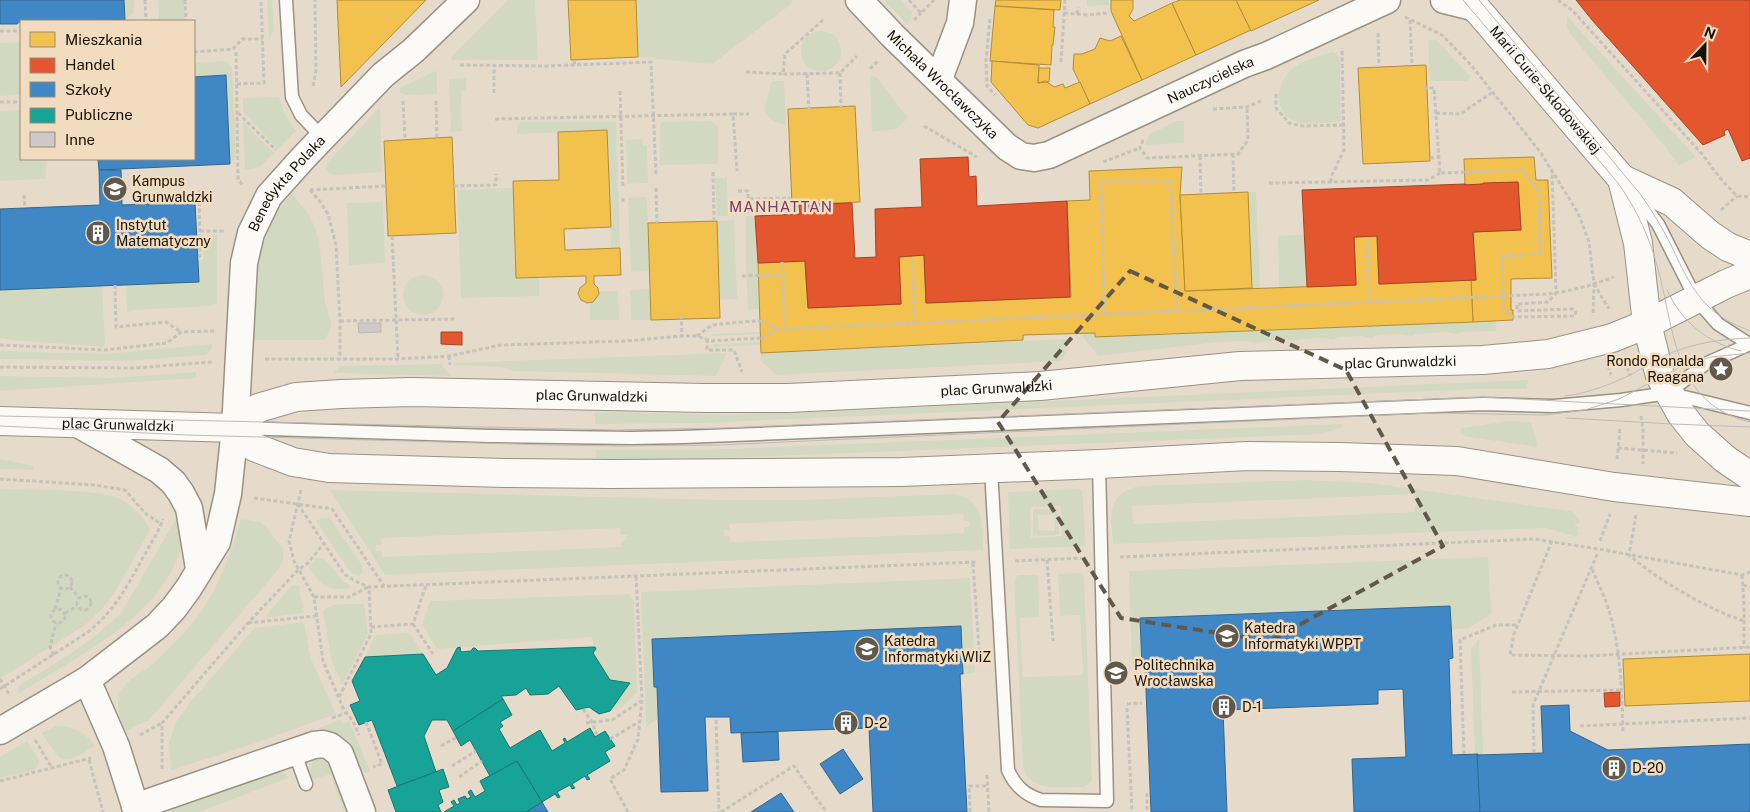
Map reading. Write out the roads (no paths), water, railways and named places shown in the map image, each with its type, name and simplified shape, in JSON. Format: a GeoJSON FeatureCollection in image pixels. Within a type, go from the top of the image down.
{"type":"FeatureCollection","features":[{"type":"Feature","properties":{"kind":"main road","name":"Marii Curie-Skłodowskiej"},"geometry":{"type":"LineString","coordinates":[[1473,4],[1622,179],[1672,202],[1710,235],[1728,247],[1750,256]]}},
{"type":"Feature","properties":{"kind":"main road","name":"Marii Curie-Skłodowskiej"},"geometry":{"type":"LineString","coordinates":[[1622,179],[1638,243],[1647,324]]}},
{"type":"Feature","properties":{"kind":"main road","name":"plac Grunwaldzki"},"geometry":{"type":"LineString","coordinates":[[0,421],[235,428],[258,408],[306,396],[411,392],[556,396],[778,398],[1040,386],[1240,366],[1483,360],[1548,354],[1601,342],[1647,324],[1750,274]]}},
{"type":"Feature","properties":{"kind":"main road"},"geometry":{"type":"LineString","coordinates":[[1647,324],[1657,368],[1668,393],[1681,414],[1697,434],[1725,460],[1750,476]]}},
{"type":"Feature","properties":{"kind":"main road"},"geometry":{"type":"LineString","coordinates":[[235,428],[254,447],[293,462],[329,468],[602,474],[902,472],[1247,456],[1457,461],[1614,487],[1750,502]]}},
{"type":"Feature","properties":{"kind":"street","name":"Benedykta Polaka"},"geometry":{"type":"LineString","coordinates":[[0,732],[87,680],[157,626],[184,595],[217,542],[222,523],[229,486],[235,428],[244,263],[250,238],[261,212],[286,162],[323,138],[383,75],[414,50],[466,0]]}},
{"type":"Feature","properties":{"kind":"street","name":"Michała Wrocławczyka"},"geometry":{"type":"LineString","coordinates":[[859,0],[893,36],[1007,147],[1021,156],[1034,158]]}},
{"type":"Feature","properties":{"kind":"street"},"geometry":{"type":"LineString","coordinates":[[939,80],[960,23],[962,0]]}},
{"type":"Feature","properties":{"kind":"street"},"geometry":{"type":"LineString","coordinates":[[1444,0],[1473,4]]}},
{"type":"Feature","properties":{"kind":"street","name":"Nauczycielska"},"geometry":{"type":"LineString","coordinates":[[1034,158],[1084,140],[1244,64],[1393,7]]}},
{"type":"Feature","properties":{"kind":"street"},"geometry":{"type":"LineString","coordinates":[[76,423],[159,470],[178,489],[192,515],[200,569]]}},
{"type":"Feature","properties":{"kind":"street"},"geometry":{"type":"LineString","coordinates":[[87,680],[116,746],[136,809],[163,797],[294,751],[323,744],[335,749],[340,754],[362,812]]}},
{"type":"Feature","properties":{"kind":"lane"},"geometry":{"type":"LineString","coordinates":[[286,0],[292,97],[301,115],[323,138]]}},
{"type":"Feature","properties":{"kind":"lane"},"geometry":{"type":"LineString","coordinates":[[1622,179],[1658,224],[1696,299],[1718,324],[1749,344]]}},
{"type":"Feature","properties":{"kind":"lane"},"geometry":{"type":"LineString","coordinates":[[1668,393],[1705,364],[1749,344]]}},
{"type":"Feature","properties":{"kind":"lane"},"geometry":{"type":"LineString","coordinates":[[235,428],[490,436],[657,438],[1483,404],[1554,406],[1621,400],[1668,393],[1750,412]]}},
{"type":"Feature","properties":{"kind":"lane"},"geometry":{"type":"LineString","coordinates":[[991,469],[1008,770],[1012,780],[1020,789],[1032,797],[1041,800],[1107,801],[1100,464]]}},
{"type":"Feature","properties":{"kind":"lane"},"geometry":{"type":"LineString","coordinates":[[294,751],[306,784]]}},
{"type":"Feature","properties":{"kind":"tram line"},"geometry":{"type":"LineString","coordinates":[[1463,0],[1618,183],[1631,203],[1651,246],[1674,340],[1692,382],[1706,399],[1725,413],[1750,422]]}},
{"type":"Feature","properties":{"kind":"tram line"},"geometry":{"type":"LineString","coordinates":[[1479,0],[1641,195],[1664,232],[1689,282],[1701,298],[1720,316],[1750,331]]}},
{"type":"Feature","properties":{"kind":"tram line"},"geometry":{"type":"LineString","coordinates":[[1667,290],[1680,311],[1696,329],[1717,342],[1741,351]]}},
{"type":"Feature","properties":{"kind":"tram line"},"geometry":{"type":"LineString","coordinates":[[1565,396],[1583,393],[1609,384],[1678,350],[1698,344],[1750,338]]}},
{"type":"Feature","properties":{"kind":"tram line"},"geometry":{"type":"LineString","coordinates":[[0,426],[187,435],[618,446],[717,445],[1432,413],[1545,415],[1585,410],[1619,399],[1682,366],[1711,357],[1750,353]]}},
{"type":"Feature","properties":{"kind":"tram line"},"geometry":{"type":"LineString","coordinates":[[0,416],[617,430],[721,428],[1481,397],[1750,411]]}},
{"type":"Feature","properties":{"kind":"tram line"},"geometry":{"type":"LineString","coordinates":[[1566,418],[1750,427]]}},
{"type":"Feature","properties":{"kind":"place","name":"Kampus Grunwaldzki"},"geometry":{"type":"Point","coordinates":[115,189]}},
{"type":"Feature","properties":{"kind":"place","name":"Instytut Matematyczny"},"geometry":{"type":"Point","coordinates":[98,233]}},
{"type":"Feature","properties":{"kind":"place","name":"Rondo Ronalda Reagana"},"geometry":{"type":"Point","coordinates":[1721,369]}},
{"type":"Feature","properties":{"kind":"place","name":"Katedra Informatyki WPPT"},"geometry":{"type":"Point","coordinates":[1227,636]}},
{"type":"Feature","properties":{"kind":"place","name":"Katedra Informatyki WIiZ"},"geometry":{"type":"Point","coordinates":[867,649]}},
{"type":"Feature","properties":{"kind":"place","name":"Politechnika Wrocławska"},"geometry":{"type":"Point","coordinates":[1116,673]}},
{"type":"Feature","properties":{"kind":"place","name":"D-1"},"geometry":{"type":"Point","coordinates":[1224,707]}},
{"type":"Feature","properties":{"kind":"place","name":"D-2"},"geometry":{"type":"Point","coordinates":[846,723]}},
{"type":"Feature","properties":{"kind":"place","name":"D-20"},"geometry":{"type":"Point","coordinates":[1614,768]}},
{"type":"Feature","properties":{"kind":"district","name":"MANHATTAN"},"geometry":{"type":"Point","coordinates":[781,207]}}]}
